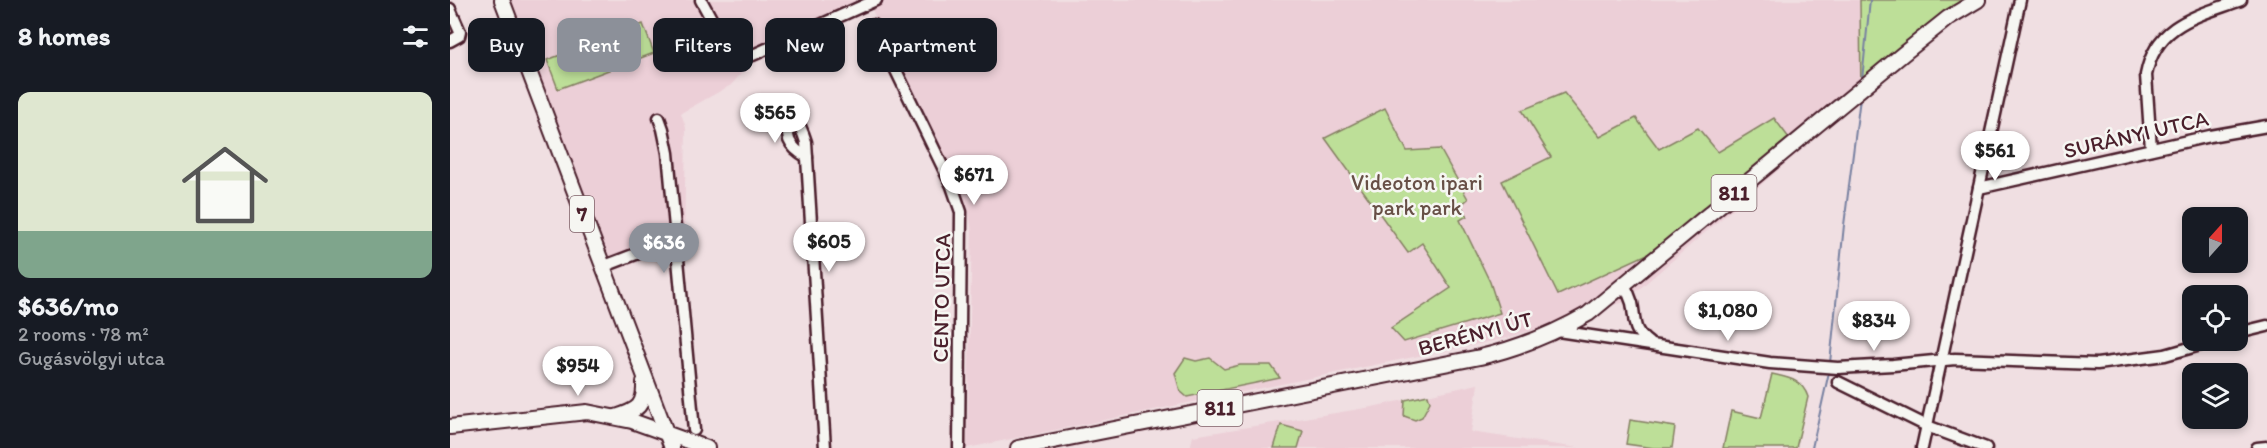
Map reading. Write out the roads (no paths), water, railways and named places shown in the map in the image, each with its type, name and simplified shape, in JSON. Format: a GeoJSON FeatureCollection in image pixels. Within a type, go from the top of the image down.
{"type":"FeatureCollection","features":[{"type":"Feature","properties":{"kind":"main road","name":"7"},"geometry":{"type":"LineString","coordinates":[[502,0],[672,448]]}},
{"type":"Feature","properties":{"kind":"main road","name":"BERÉNYI ÚT"},"geometry":{"type":"LineString","coordinates":[[1018,448],[1480,357],[1525,346],[1558,331],[1587,314],[1903,54],[1948,18],[1978,0]]}},
{"type":"Feature","properties":{"kind":"main road"},"geometry":{"type":"LineString","coordinates":[[616,417],[636,410],[641,403],[644,390],[643,368]]}},
{"type":"Feature","properties":{"kind":"main road"},"geometry":{"type":"LineString","coordinates":[[450,427],[572,413],[594,413],[616,417],[707,448]]}},
{"type":"Feature","properties":{"kind":"street"},"geometry":{"type":"LineString","coordinates":[[701,0],[730,52],[744,56],[803,33],[876,0]]}},
{"type":"Feature","properties":{"kind":"street"},"geometry":{"type":"LineString","coordinates":[[1922,448],[2020,0]]}},
{"type":"Feature","properties":{"kind":"street"},"geometry":{"type":"LineString","coordinates":[[2151,150],[2146,75],[2158,44],[2165,35],[2184,21],[2241,0]]}},
{"type":"Feature","properties":{"kind":"street"},"geometry":{"type":"LineString","coordinates":[[450,9],[459,27],[454,38]]}},
{"type":"Feature","properties":{"kind":"street","name":"CENTO UTCA"},"geometry":{"type":"LineString","coordinates":[[897,72],[952,186],[961,212],[959,448]]}},
{"type":"Feature","properties":{"kind":"street"},"geometry":{"type":"LineString","coordinates":[[794,103],[794,117],[789,125],[789,141],[793,148],[807,157]]}},
{"type":"Feature","properties":{"kind":"street"},"geometry":{"type":"LineString","coordinates":[[794,117],[803,130],[806,142],[825,448]]}},
{"type":"Feature","properties":{"kind":"street"},"geometry":{"type":"LineString","coordinates":[[659,118],[668,153],[694,430]]}},
{"type":"Feature","properties":{"kind":"street","name":"SURÁNYI UTCA"},"geometry":{"type":"LineString","coordinates":[[1979,188],[2267,126]]}},
{"type":"Feature","properties":{"kind":"street"},"geometry":{"type":"LineString","coordinates":[[602,267],[675,239]]}},
{"type":"Feature","properties":{"kind":"street"},"geometry":{"type":"LineString","coordinates":[[1624,284],[1632,303],[1633,324],[1642,338],[1649,343]]}},
{"type":"Feature","properties":{"kind":"street"},"geometry":{"type":"LineString","coordinates":[[1616,339],[1623,336],[1633,324]]}},
{"type":"Feature","properties":{"kind":"street"},"geometry":{"type":"LineString","coordinates":[[2248,331],[2267,326]]}},
{"type":"Feature","properties":{"kind":"street"},"geometry":{"type":"LineString","coordinates":[[1558,331],[1649,343],[1762,362],[1824,368],[1941,360],[2097,364],[2165,355],[2182,350]]}},
{"type":"Feature","properties":{"kind":"street"},"geometry":{"type":"LineString","coordinates":[[1911,363],[1928,369],[1937,381]]}},
{"type":"Feature","properties":{"kind":"street"},"geometry":{"type":"LineString","coordinates":[[1838,382],[1927,426],[1986,448]]}},
{"type":"Feature","properties":{"kind":"street"},"geometry":{"type":"LineString","coordinates":[[2257,448],[2267,447]]}},
{"type":"Feature","properties":{"kind":"waterway"},"geometry":{"type":"LineString","coordinates":[[1862,80],[1870,0]]}},
{"type":"Feature","properties":{"kind":"waterway"},"geometry":{"type":"LineString","coordinates":[[1830,363],[1860,98]]}},
{"type":"Feature","properties":{"kind":"waterway"},"geometry":{"type":"LineString","coordinates":[[1812,448],[1829,372]]}},
{"type":"Feature","properties":{"kind":"park label","name":"Videoton ipari park park"},"geometry":{"type":"Point","coordinates":[1417,194]}}]}
